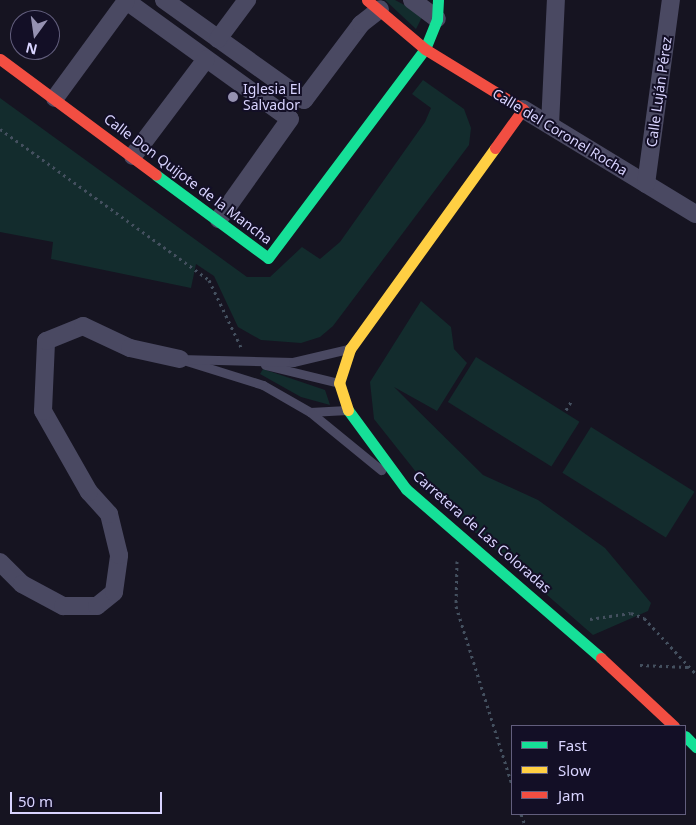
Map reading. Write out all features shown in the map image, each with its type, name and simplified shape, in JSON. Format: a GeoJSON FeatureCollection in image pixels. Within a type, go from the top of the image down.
{"type":"FeatureCollection","features":[{"type":"Feature","properties":{"kind":"street"},"geometry":{"type":"LineString","coordinates":[[55,98],[125,0],[290,119],[219,219]]}},
{"type":"Feature","properties":{"kind":"street"},"geometry":{"type":"LineString","coordinates":[[164,0],[304,100],[374,5]]}},
{"type":"Feature","properties":{"kind":"street"},"geometry":{"type":"LineString","coordinates":[[218,38],[247,0]]}},
{"type":"Feature","properties":{"kind":"street"},"geometry":{"type":"LineString","coordinates":[[412,0],[437,19]]}},
{"type":"Feature","properties":{"kind":"street"},"geometry":{"type":"LineString","coordinates":[[425,49],[437,19],[438,0]]}},
{"type":"Feature","properties":{"kind":"street"},"geometry":{"type":"LineString","coordinates":[[550,125],[556,0]]}},
{"type":"Feature","properties":{"kind":"street","name":"Calle Luján Pérez"},"geometry":{"type":"LineString","coordinates":[[646,184],[671,0]]}},
{"type":"Feature","properties":{"kind":"street","name":"Calle del Coronel Rocha"},"geometry":{"type":"LineString","coordinates":[[374,5],[425,49],[696,214]]}},
{"type":"Feature","properties":{"kind":"street","name":"Calle Don Quijote de la Mancha"},"geometry":{"type":"LineString","coordinates":[[0,58],[219,219],[268,258],[425,49]]}},
{"type":"Feature","properties":{"kind":"street"},"geometry":{"type":"LineString","coordinates":[[133,156],[206,59]]}},
{"type":"Feature","properties":{"kind":"street"},"geometry":{"type":"LineString","coordinates":[[340,383],[350,349],[523,109]]}},
{"type":"Feature","properties":{"kind":"street"},"geometry":{"type":"LineString","coordinates":[[0,562],[22,584],[63,606],[97,606],[114,592],[119,555],[109,514],[89,492],[43,411],[46,341],[83,326],[130,348],[180,359]]}},
{"type":"Feature","properties":{"kind":"street","name":"Carretera de Las Coloradas"},"geometry":{"type":"LineString","coordinates":[[340,383],[348,410],[406,489],[568,627],[673,725]]}},
{"type":"Feature","properties":{"kind":"street"},"geometry":{"type":"LineString","coordinates":[[686,737],[696,747]]}},
{"type":"Feature","properties":{"kind":"lane"},"geometry":{"type":"LineString","coordinates":[[180,359],[293,362],[350,349]]}},
{"type":"Feature","properties":{"kind":"lane"},"geometry":{"type":"LineString","coordinates":[[180,359],[263,385],[310,412],[406,489]]}},
{"type":"Feature","properties":{"kind":"lane"},"geometry":{"type":"LineString","coordinates":[[247,361],[340,383]]}},
{"type":"Feature","properties":{"kind":"lane"},"geometry":{"type":"LineString","coordinates":[[310,412],[348,410]]}},
{"type":"Feature","properties":{"kind":"path"},"geometry":{"type":"LineString","coordinates":[[0,129],[209,280],[247,361]]}},
{"type":"Feature","properties":{"kind":"path"},"geometry":{"type":"LineString","coordinates":[[566,410],[572,400]]}},
{"type":"Feature","properties":{"kind":"path"},"geometry":{"type":"LineString","coordinates":[[458,533],[456,606],[511,782]]}},
{"type":"Feature","properties":{"kind":"path"},"geometry":{"type":"LineString","coordinates":[[568,627],[596,617],[631,613],[644,618],[696,674]]}},
{"type":"Feature","properties":{"kind":"path"},"geometry":{"type":"LineString","coordinates":[[638,665],[689,667]]}},
{"type":"Feature","properties":{"kind":"green space"},"geometry":{"type":"Polygon","coordinates":[[[385,0],[395,0],[423,15],[416,29],[385,0]]]}},
{"type":"Feature","properties":{"kind":"green space"},"geometry":{"type":"Polygon","coordinates":[[[423,80],[464,109],[471,128],[469,145],[333,326],[320,337],[301,343],[261,340],[238,327],[214,276],[196,264],[191,288],[51,259],[53,242],[0,232],[0,98],[247,277],[270,277],[302,247],[320,259],[340,242],[425,122],[431,108],[412,94],[423,80]]]}},
{"type":"Feature","properties":{"kind":"green space"},"geometry":{"type":"Polygon","coordinates":[[[421,301],[451,327],[454,349],[467,363],[437,411],[394,387],[483,475],[538,500],[605,548],[651,603],[648,611],[593,635],[439,501],[374,419],[370,382],[421,301]]]}},
{"type":"Feature","properties":{"kind":"green space"},"geometry":{"type":"Polygon","coordinates":[[[476,357],[579,422],[551,467],[448,402],[476,357]]]}},
{"type":"Feature","properties":{"kind":"green space"},"geometry":{"type":"Polygon","coordinates":[[[263,369],[325,390],[330,405],[301,397],[260,374],[263,369]]]}},
{"type":"Feature","properties":{"kind":"green space"},"geometry":{"type":"Polygon","coordinates":[[[591,427],[694,492],[666,537],[562,473],[591,427]]]}},
{"type":"Feature","properties":{"kind":"traffic: fast"},"geometry":{"type":"LineString","coordinates":[[156,175],[268,258],[425,49],[437,19],[438,0]]}},
{"type":"Feature","properties":{"kind":"traffic: fast"},"geometry":{"type":"LineString","coordinates":[[348,410],[406,489],[601,658]]}},
{"type":"Feature","properties":{"kind":"traffic: fast"},"geometry":{"type":"LineString","coordinates":[[686,737],[696,747]]}},
{"type":"Feature","properties":{"kind":"traffic: slow"},"geometry":{"type":"LineString","coordinates":[[348,410],[339,383],[350,349],[495,148]]}},
{"type":"Feature","properties":{"kind":"traffic: jam"},"geometry":{"type":"LineString","coordinates":[[367,0],[425,49],[523,109],[495,148]]}},
{"type":"Feature","properties":{"kind":"traffic: jam"},"geometry":{"type":"LineString","coordinates":[[0,59],[156,175]]}},
{"type":"Feature","properties":{"kind":"traffic: jam"},"geometry":{"type":"LineString","coordinates":[[601,658],[673,725]]}},
{"type":"Feature","properties":{"kind":"place","name":"Iglesia El Salvador"},"geometry":{"type":"Point","coordinates":[233,97]}}]}
